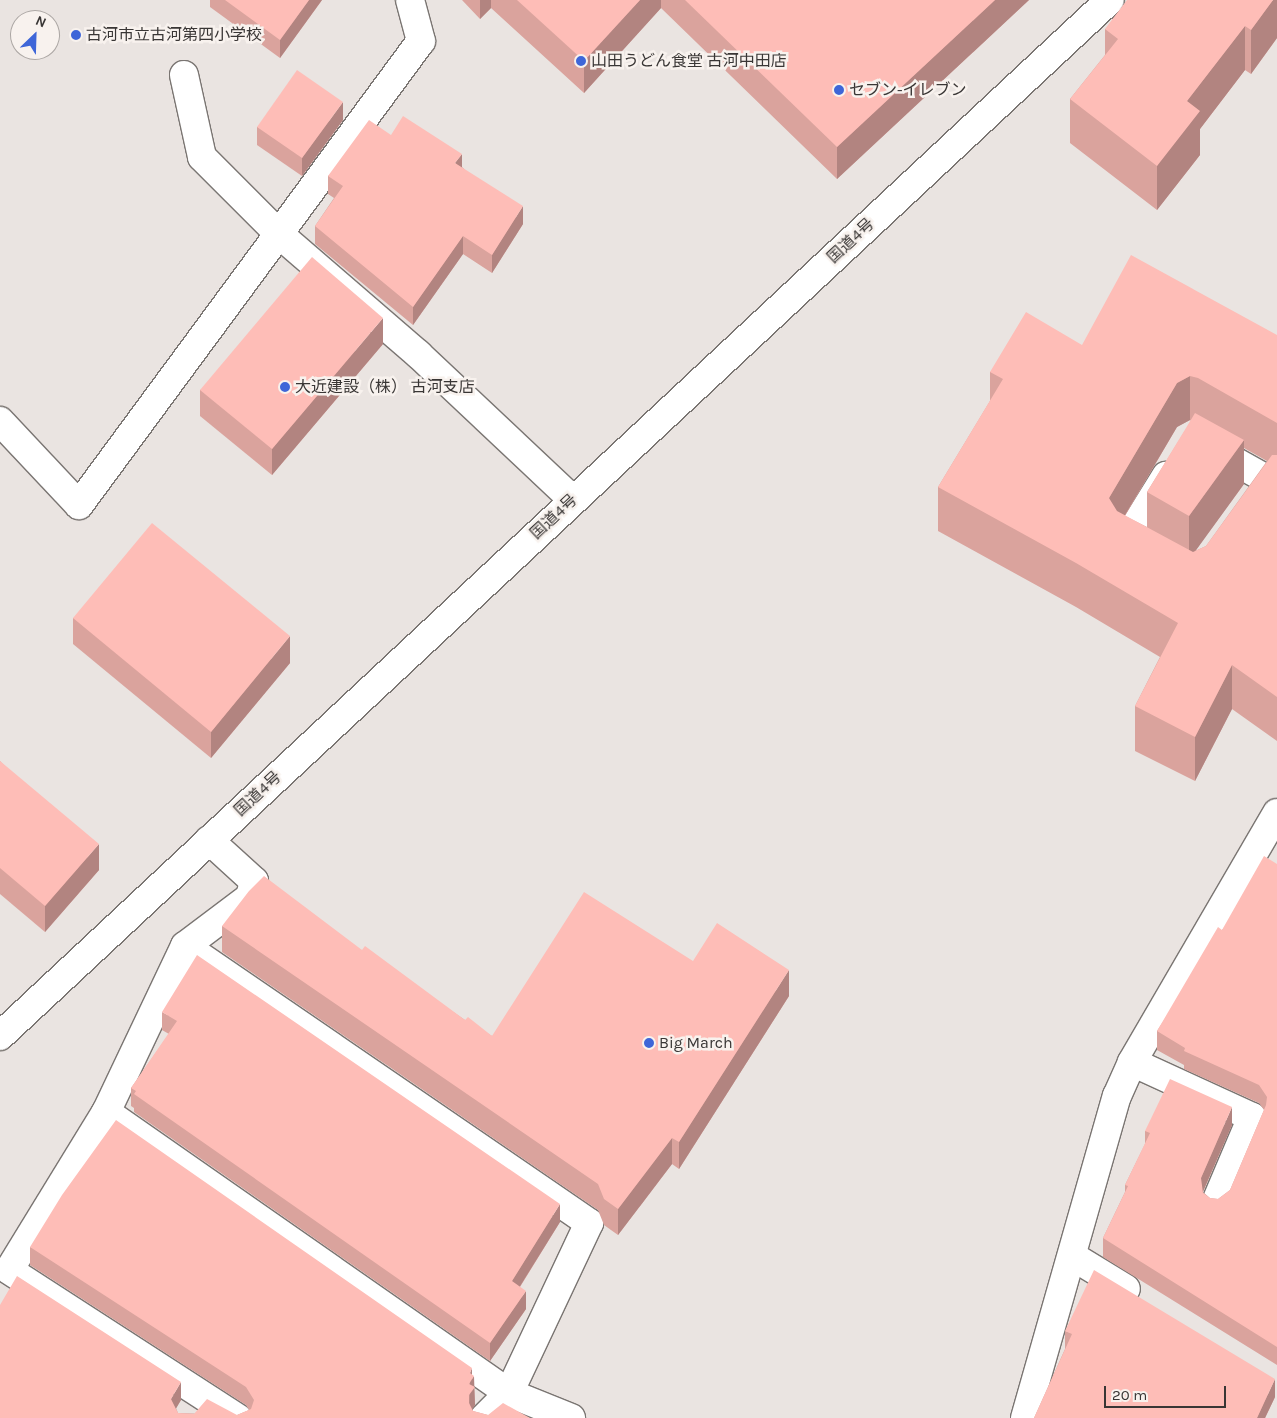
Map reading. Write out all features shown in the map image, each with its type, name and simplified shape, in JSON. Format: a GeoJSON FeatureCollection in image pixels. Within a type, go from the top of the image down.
{"type":"FeatureCollection","features":[{"type":"Feature","properties":{"kind":"main road"},"geometry":{"type":"LineString","coordinates":[[0,421],[79,505],[421,41],[410,0]]}},
{"type":"Feature","properties":{"kind":"main road","name":"国道4号"},"geometry":{"type":"LineString","coordinates":[[0,1036],[572,500],[1110,0]]}},
{"type":"Feature","properties":{"kind":"main road"},"geometry":{"type":"LineString","coordinates":[[184,75],[202,157],[279,234],[418,354],[572,500]]}},
{"type":"Feature","properties":{"kind":"main road"},"geometry":{"type":"LineString","coordinates":[[1159,562],[1125,542],[1190,436],[1272,482],[1250,503]]}},
{"type":"Feature","properties":{"kind":"main road"},"geometry":{"type":"LineString","coordinates":[[1025,1418],[1117,1096],[1132,1062],[1268,848],[1277,813]]}},
{"type":"Feature","properties":{"kind":"main road"},"geometry":{"type":"LineString","coordinates":[[209,840],[254,881],[250,897],[185,946],[106,1112],[4,1276],[238,1418]]}},
{"type":"Feature","properties":{"kind":"main road"},"geometry":{"type":"LineString","coordinates":[[185,946],[589,1223],[509,1393],[484,1418]]}},
{"type":"Feature","properties":{"kind":"main road"},"geometry":{"type":"LineString","coordinates":[[1132,1062],[1252,1117],[1216,1202]]}},
{"type":"Feature","properties":{"kind":"main road"},"geometry":{"type":"LineString","coordinates":[[106,1112],[509,1393],[571,1418]]}},
{"type":"Feature","properties":{"kind":"main road"},"geometry":{"type":"LineString","coordinates":[[1072,1256],[1146,1302]]}},
{"type":"Feature","properties":{"kind":"main road"},"geometry":{"type":"LineString","coordinates":[[187,1418],[203,1396]]}},
{"type":"Feature","properties":{"kind":"building"},"geometry":{"type":"Polygon","coordinates":[[[225,0],[309,0],[280,40],[225,0]]]}},
{"type":"Feature","properties":{"kind":"building"},"geometry":{"type":"Polygon","coordinates":[[[517,0],[640,0],[584,61],[517,0]]]}},
{"type":"Feature","properties":{"kind":"building","name":"セブン-イレブン"},"geometry":{"type":"Polygon","coordinates":[[[685,0],[995,0],[837,147],[685,0]]]}},
{"type":"Feature","properties":{"kind":"building"},"geometry":{"type":"Polygon","coordinates":[[[1127,0],[1273,0],[1251,30],[1245,26],[1187,101],[1200,111],[1157,166],[1070,99],[1118,39],[1105,29],[1127,0]]]}},
{"type":"Feature","properties":{"kind":"building"},"geometry":{"type":"Polygon","coordinates":[[[297,70],[343,102],[302,158],[257,127],[297,70]]]}},
{"type":"Feature","properties":{"kind":"building"},"geometry":{"type":"Polygon","coordinates":[[[403,116],[462,154],[455,163],[523,206],[492,255],[463,236],[413,307],[315,226],[343,186],[328,176],[369,120],[391,135],[403,116]]]}},
{"type":"Feature","properties":{"kind":"building"},"geometry":{"type":"Polygon","coordinates":[[[1131,255],[1277,335],[1277,423],[1198,378],[1190,376],[1177,383],[1109,498],[1117,511],[1193,552],[1206,546],[1272,455],[1277,455],[1277,697],[1232,665],[1195,737],[1135,706],[1178,623],[1076,563],[938,487],[1003,379],[990,372],[1026,312],[1082,345],[1131,255]]]}},
{"type":"Feature","properties":{"kind":"building","name":"大近建設（株） 古河支店"},"geometry":{"type":"Polygon","coordinates":[[[312,257],[383,318],[272,449],[200,390],[312,257]]]}},
{"type":"Feature","properties":{"kind":"building"},"geometry":{"type":"Polygon","coordinates":[[[1195,413],[1244,440],[1189,516],[1147,492],[1195,413]]]}},
{"type":"Feature","properties":{"kind":"building"},"geometry":{"type":"Polygon","coordinates":[[[152,523],[290,636],[211,732],[73,618],[152,523]]]}},
{"type":"Feature","properties":{"kind":"building"},"geometry":{"type":"Polygon","coordinates":[[[0,761],[99,844],[45,906],[0,868],[0,761]]]}},
{"type":"Feature","properties":{"kind":"building"},"geometry":{"type":"Polygon","coordinates":[[[1264,856],[1277,864],[1277,1347],[1103,1238],[1128,1186],[1125,1185],[1150,1133],[1145,1131],[1170,1079],[1232,1107],[1201,1178],[1203,1193],[1210,1198],[1218,1199],[1230,1190],[1266,1105],[1267,1097],[1259,1085],[1184,1051],[1185,1048],[1157,1031],[1218,927],[1222,930],[1264,856]]]}},
{"type":"Feature","properties":{"kind":"building"},"geometry":{"type":"Polygon","coordinates":[[[264,876],[362,950],[365,946],[465,1020],[468,1017],[492,1036],[584,892],[693,961],[717,923],[789,970],[679,1142],[672,1138],[618,1209],[604,1199],[598,1184],[222,926],[249,891],[264,876]]]}},
{"type":"Feature","properties":{"kind":"building"},"geometry":{"type":"Polygon","coordinates":[[[197,955],[560,1204],[512,1281],[526,1291],[490,1343],[134,1094],[136,1091],[131,1088],[177,1021],[162,1012],[197,955]]]}},
{"type":"Feature","properties":{"kind":"building"},"geometry":{"type":"Polygon","coordinates":[[[116,1120],[472,1368],[470,1373],[474,1376],[469,1384],[475,1387],[469,1395],[469,1403],[473,1411],[488,1415],[503,1403],[530,1418],[0,1418],[0,1305],[17,1276],[181,1382],[171,1399],[178,1413],[194,1414],[207,1399],[237,1415],[251,1409],[254,1400],[246,1387],[30,1247],[62,1195],[116,1120]]]}},
{"type":"Feature","properties":{"kind":"building"},"geometry":{"type":"Polygon","coordinates":[[[1094,1270],[1275,1379],[1257,1418],[1034,1418],[1072,1334],[1065,1331],[1094,1270]]]}},
{"type":"Feature","properties":{"kind":"place","name":"古河市立古河第四小学校"},"geometry":{"type":"Point","coordinates":[76,35]}},
{"type":"Feature","properties":{"kind":"place","name":"山田うどん食堂 古河中田店"},"geometry":{"type":"Point","coordinates":[581,61]}},
{"type":"Feature","properties":{"kind":"place","name":"セブン-イレブン"},"geometry":{"type":"Point","coordinates":[839,90]}},
{"type":"Feature","properties":{"kind":"place","name":"大近建設（株） 古河支店"},"geometry":{"type":"Point","coordinates":[285,387]}},
{"type":"Feature","properties":{"kind":"place","name":"Big March"},"geometry":{"type":"Point","coordinates":[649,1043]}}]}
